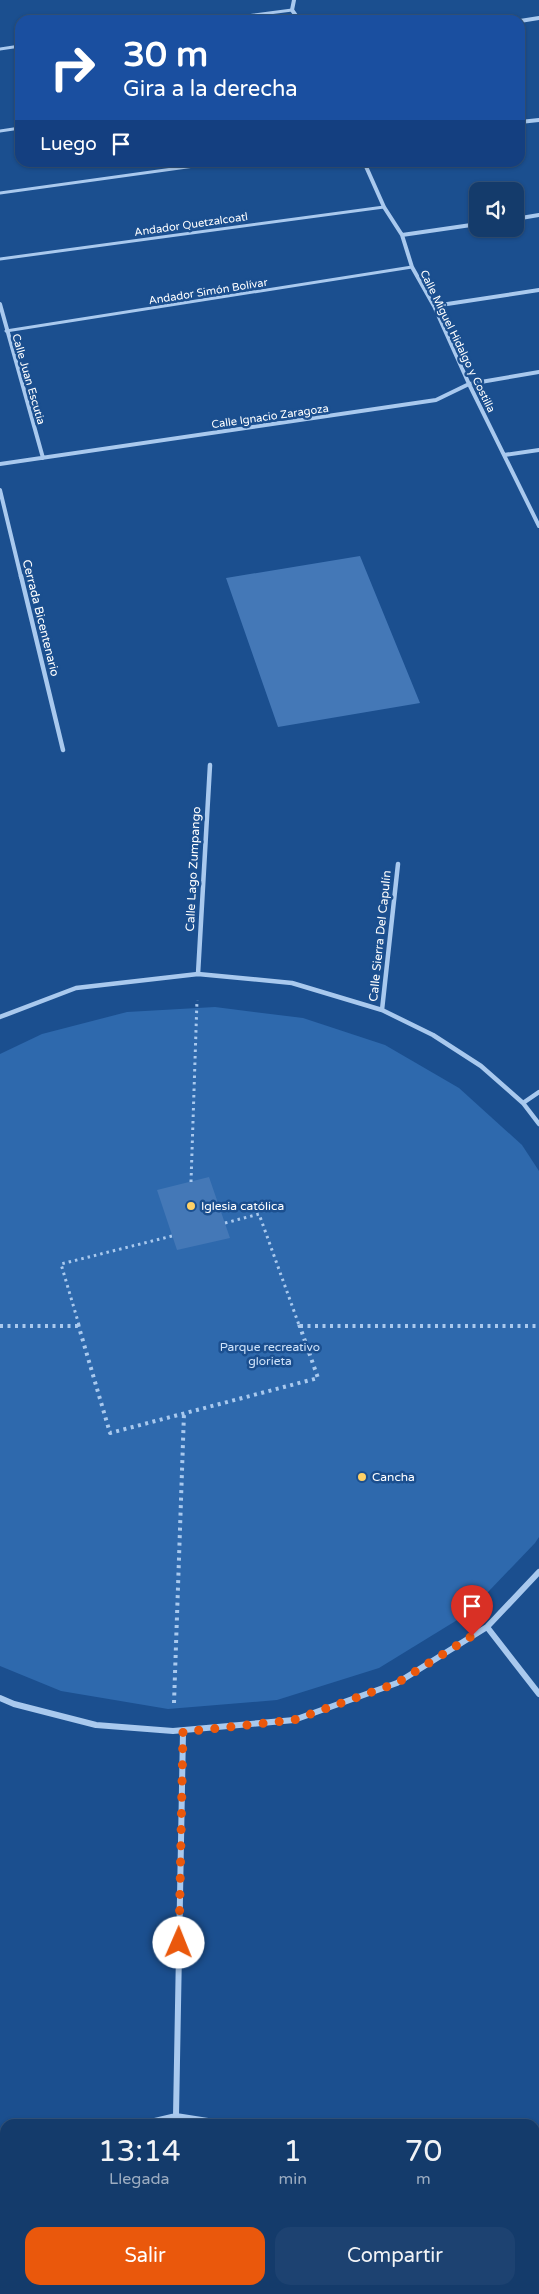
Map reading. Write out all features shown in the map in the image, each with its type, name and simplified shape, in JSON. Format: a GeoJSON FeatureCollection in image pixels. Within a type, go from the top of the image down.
{"type":"FeatureCollection","features":[{"type":"Feature","properties":{"kind":"street"},"geometry":{"type":"LineString","coordinates":[[294,0],[292,10],[296,15]]}},
{"type":"Feature","properties":{"kind":"street"},"geometry":{"type":"LineString","coordinates":[[254,15],[292,10]]}},
{"type":"Feature","properties":{"kind":"street"},"geometry":{"type":"LineString","coordinates":[[525,20],[539,18]]}},
{"type":"Feature","properties":{"kind":"street"},"geometry":{"type":"LineString","coordinates":[[0,48],[15,46]]}},
{"type":"Feature","properties":{"kind":"street"},"geometry":{"type":"LineString","coordinates":[[525,121],[539,120]]}},
{"type":"Feature","properties":{"kind":"street"},"geometry":{"type":"LineString","coordinates":[[0,131],[15,129]]}},
{"type":"Feature","properties":{"kind":"street"},"geometry":{"type":"LineString","coordinates":[[0,193],[187,167]]}},
{"type":"Feature","properties":{"kind":"street","name":"Calle Miguel Hidalgo y Costilla"},"geometry":{"type":"LineString","coordinates":[[366,167],[384,207],[402,235],[412,267],[434,306],[469,384],[539,526]]}},
{"type":"Feature","properties":{"kind":"street","name":"Andador Quetzalcoatl"},"geometry":{"type":"LineString","coordinates":[[0,259],[384,207]]}},
{"type":"Feature","properties":{"kind":"street"},"geometry":{"type":"LineString","coordinates":[[524,218],[539,215]]}},
{"type":"Feature","properties":{"kind":"street"},"geometry":{"type":"LineString","coordinates":[[402,235],[469,225]]}},
{"type":"Feature","properties":{"kind":"street","name":"Andador Simón Bolívar"},"geometry":{"type":"LineString","coordinates":[[6,331],[412,267]]}},
{"type":"Feature","properties":{"kind":"street"},"geometry":{"type":"LineString","coordinates":[[434,306],[539,290]]}},
{"type":"Feature","properties":{"kind":"street","name":"Calle Juan Escutia"},"geometry":{"type":"LineString","coordinates":[[0,304],[43,458]]}},
{"type":"Feature","properties":{"kind":"street","name":"Calle Ignacio Zaragoza"},"geometry":{"type":"LineString","coordinates":[[0,464],[436,400],[469,384],[539,372]]}},
{"type":"Feature","properties":{"kind":"street"},"geometry":{"type":"LineString","coordinates":[[504,455],[539,450]]}},
{"type":"Feature","properties":{"kind":"street","name":"Cerrada Bicentenario"},"geometry":{"type":"LineString","coordinates":[[0,490],[63,750]]}},
{"type":"Feature","properties":{"kind":"street","name":"Calle Lago Zumpango"},"geometry":{"type":"LineString","coordinates":[[198,974],[210,765]]}},
{"type":"Feature","properties":{"kind":"street","name":"Calle Sierra Del Capulín"},"geometry":{"type":"LineString","coordinates":[[382,1010],[398,864]]}},
{"type":"Feature","properties":{"kind":"street"},"geometry":{"type":"LineString","coordinates":[[0,1017],[76,988],[198,974],[292,983],[382,1010],[433,1035],[481,1066],[523,1103],[539,1124]]}},
{"type":"Feature","properties":{"kind":"street"},"geometry":{"type":"LineString","coordinates":[[523,1103],[539,1092]]}},
{"type":"Feature","properties":{"kind":"street"},"geometry":{"type":"LineString","coordinates":[[0,1698],[14,1704],[96,1725],[183,1732],[294,1720],[397,1683],[487,1627],[539,1572]]}},
{"type":"Feature","properties":{"kind":"street"},"geometry":{"type":"LineString","coordinates":[[487,1627],[539,1694]]}},
{"type":"Feature","properties":{"kind":"street"},"geometry":{"type":"LineString","coordinates":[[176,2116],[183,1732]]}},
{"type":"Feature","properties":{"kind":"street"},"geometry":{"type":"LineString","coordinates":[[163,2119],[176,2116],[195,2119]]}},
{"type":"Feature","properties":{"kind":"path"},"geometry":{"type":"LineString","coordinates":[[191,1182],[198,974]]}},
{"type":"Feature","properties":{"kind":"path"},"geometry":{"type":"LineString","coordinates":[[172,1236],[61,1264],[110,1433],[318,1378],[259,1214],[225,1223]]}},
{"type":"Feature","properties":{"kind":"path"},"geometry":{"type":"LineString","coordinates":[[0,1326],[79,1326]]}},
{"type":"Feature","properties":{"kind":"path"},"geometry":{"type":"LineString","coordinates":[[300,1326],[539,1326]]}},
{"type":"Feature","properties":{"kind":"path"},"geometry":{"type":"LineString","coordinates":[[173,1731],[184,1413]]}},
{"type":"Feature","properties":{"kind":"green space","name":"Parque recreativo glorieta"},"geometry":{"type":"Polygon","coordinates":[[[215,1007],[303,1018],[385,1045],[459,1088],[522,1145],[539,1171],[539,1537],[467,1614],[379,1668],[277,1700],[168,1709],[61,1691],[0,1666],[0,1054],[42,1034],[127,1012],[215,1007]]]}},
{"type":"Feature","properties":{"kind":"building"},"geometry":{"type":"Polygon","coordinates":[[[360,556],[420,703],[278,727],[226,578],[360,556]]]}},
{"type":"Feature","properties":{"kind":"building","name":"Iglesia católica"},"geometry":{"type":"Polygon","coordinates":[[[209,1177],[230,1238],[177,1250],[157,1190],[209,1177]]]}},
{"type":"Feature","properties":{"kind":"place","name":"Iglesia católica"},"geometry":{"type":"Point","coordinates":[191,1206]}},
{"type":"Feature","properties":{"kind":"place","name":"Cancha"},"geometry":{"type":"Point","coordinates":[362,1477]}},
{"type":"Feature","properties":{"kind":"route"},"geometry":{"type":"LineString","coordinates":[[179,1943],[183,1732],[294,1720],[397,1683],[472,1636]]}}]}
